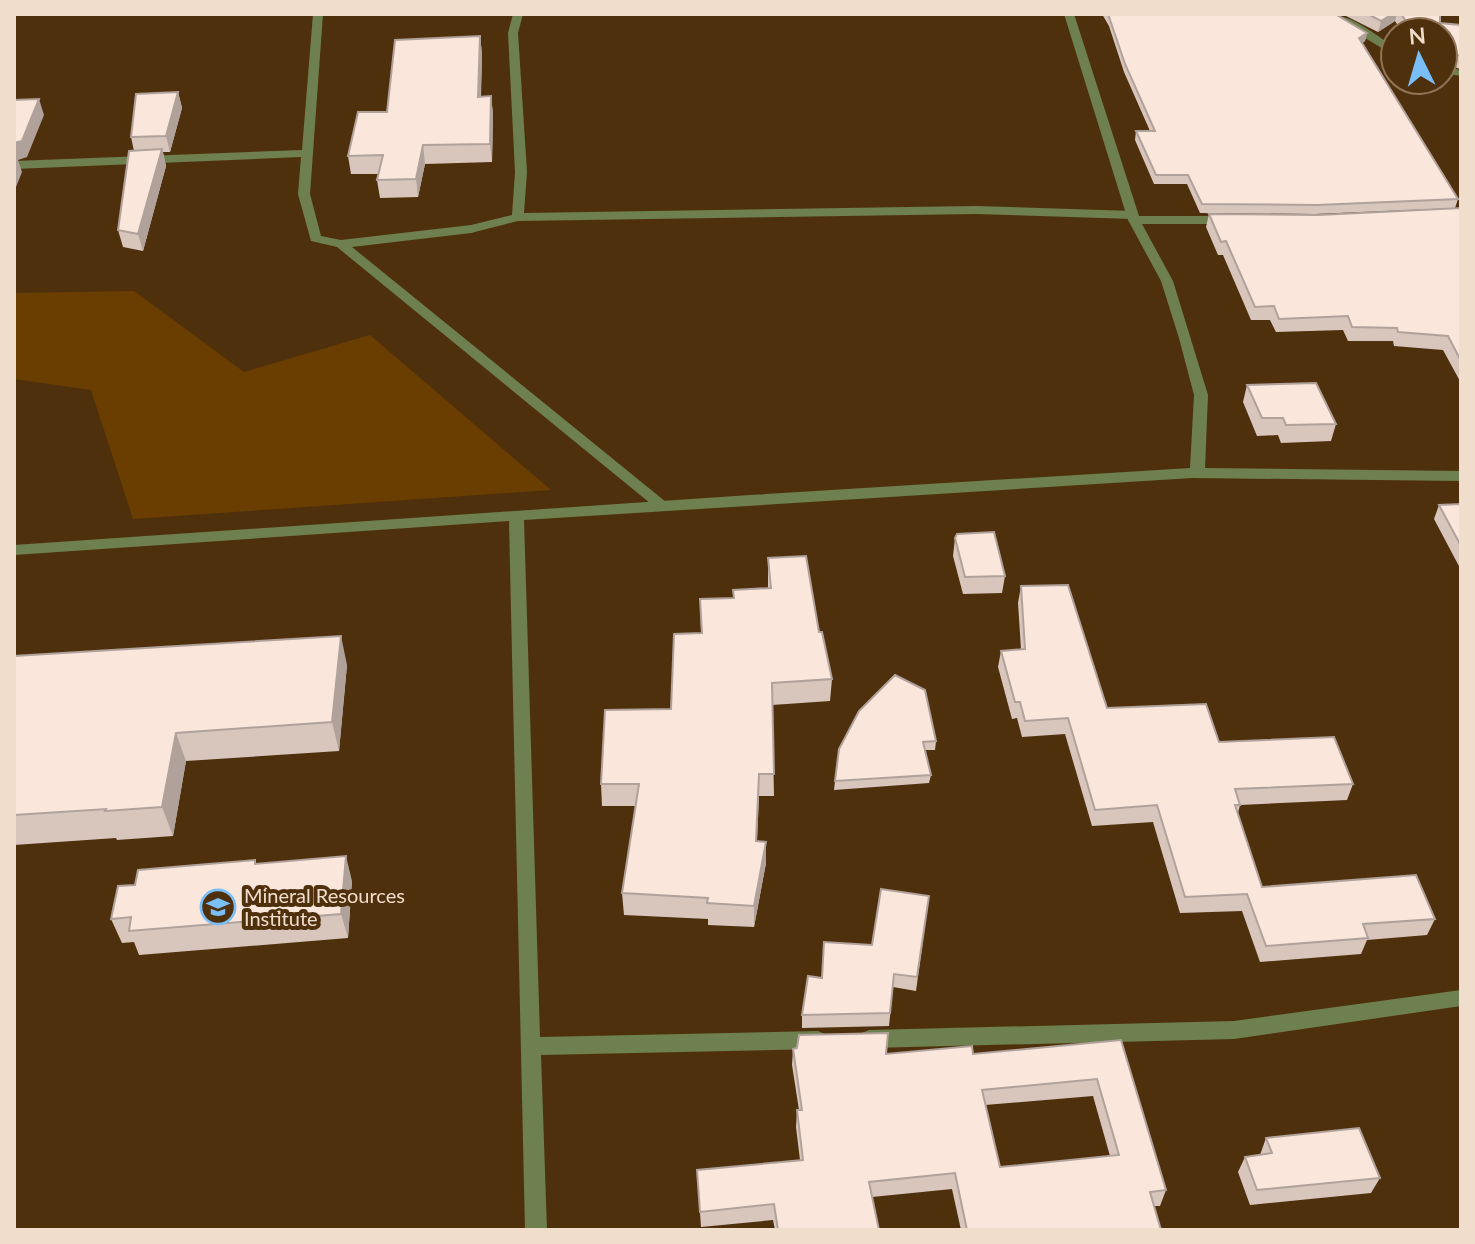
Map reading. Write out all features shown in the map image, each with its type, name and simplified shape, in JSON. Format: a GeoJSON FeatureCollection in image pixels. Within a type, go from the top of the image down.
{"type":"FeatureCollection","features":[{"type":"Feature","properties":{"kind":"street"},"geometry":{"type":"LineString","coordinates":[[318,14],[304,194],[315,238],[341,244],[471,229],[518,217],[975,210],[1240,220]]}},
{"type":"Feature","properties":{"kind":"street"},"geometry":{"type":"LineString","coordinates":[[518,14],[513,33],[521,172],[518,217]]}},
{"type":"Feature","properties":{"kind":"street"},"geometry":{"type":"LineString","coordinates":[[1069,14],[1134,217],[1167,281],[1201,395],[1197,473]]}},
{"type":"Feature","properties":{"kind":"street"},"geometry":{"type":"LineString","coordinates":[[1330,14],[1349,22],[1379,42]]}},
{"type":"Feature","properties":{"kind":"street"},"geometry":{"type":"LineString","coordinates":[[14,165],[307,153]]}},
{"type":"Feature","properties":{"kind":"street"},"geometry":{"type":"LineString","coordinates":[[341,244],[661,505]]}},
{"type":"Feature","properties":{"kind":"street"},"geometry":{"type":"LineString","coordinates":[[14,550],[516,518],[661,505],[1197,473],[1461,476]]}},
{"type":"Feature","properties":{"kind":"street"},"geometry":{"type":"LineString","coordinates":[[516,518],[536,1230]]}},
{"type":"Feature","properties":{"kind":"street"},"geometry":{"type":"LineString","coordinates":[[532,1046],[1234,1030],[1461,998]]}},
{"type":"Feature","properties":{"kind":"shaded area"},"geometry":{"type":"Polygon","coordinates":[[[134,291],[244,372],[370,335],[551,490],[133,519],[91,390],[14,379],[14,293],[134,291]]]}},
{"type":"Feature","properties":{"kind":"building"},"geometry":{"type":"Polygon","coordinates":[[[1108,14],[1335,14],[1367,33],[1359,38],[1379,71],[1379,96],[1395,96],[1458,199],[1317,205],[1202,204],[1188,175],[1156,175],[1136,131],[1155,131],[1125,64],[1108,14]]]}},
{"type":"Feature","properties":{"kind":"building"},"geometry":{"type":"Polygon","coordinates":[[[1368,14],[1392,14],[1379,16],[1379,20],[1368,14]]]}},
{"type":"Feature","properties":{"kind":"building"},"geometry":{"type":"Polygon","coordinates":[[[1401,14],[1440,14],[1440,16],[1401,14]]]}},
{"type":"Feature","properties":{"kind":"building"},"geometry":{"type":"Polygon","coordinates":[[[1459,25],[1461,25],[1459,55],[1459,25]]]}},
{"type":"Feature","properties":{"kind":"building"},"geometry":{"type":"Polygon","coordinates":[[[480,36],[478,97],[491,96],[490,144],[423,145],[416,179],[377,180],[383,155],[348,156],[358,112],[387,112],[395,40],[480,36]]]}},
{"type":"Feature","properties":{"kind":"building"},"geometry":{"type":"Polygon","coordinates":[[[178,92],[166,136],[131,137],[136,94],[178,92]]]}},
{"type":"Feature","properties":{"kind":"building"},"geometry":{"type":"Polygon","coordinates":[[[39,99],[22,141],[14,143],[14,100],[39,99]]]}},
{"type":"Feature","properties":{"kind":"building"},"geometry":{"type":"Polygon","coordinates":[[[162,149],[138,234],[118,230],[129,151],[162,149]]]}},
{"type":"Feature","properties":{"kind":"building"},"geometry":{"type":"Polygon","coordinates":[[[1461,208],[1461,361],[1448,336],[1398,332],[1397,328],[1352,327],[1348,316],[1279,319],[1274,306],[1255,307],[1226,241],[1221,242],[1209,214],[1319,215],[1461,208]]]}},
{"type":"Feature","properties":{"kind":"building"},"geometry":{"type":"Polygon","coordinates":[[[1316,383],[1336,424],[1286,425],[1283,418],[1262,418],[1247,385],[1316,383]]]}},
{"type":"Feature","properties":{"kind":"building"},"geometry":{"type":"Polygon","coordinates":[[[1461,504],[1461,546],[1439,505],[1461,504]]]}},
{"type":"Feature","properties":{"kind":"building"},"geometry":{"type":"Polygon","coordinates":[[[994,532],[1005,576],[965,577],[955,538],[957,534],[994,532]]]}},
{"type":"Feature","properties":{"kind":"building"},"geometry":{"type":"Polygon","coordinates":[[[806,556],[819,632],[822,632],[832,679],[772,683],[774,774],[759,774],[756,841],[766,842],[754,906],[707,903],[708,898],[622,893],[639,784],[601,784],[605,710],[671,709],[674,634],[702,633],[700,599],[734,598],[733,590],[771,588],[768,558],[806,556]]]}},
{"type":"Feature","properties":{"kind":"building"},"geometry":{"type":"Polygon","coordinates":[[[1068,585],[1107,708],[1206,704],[1219,742],[1334,737],[1353,784],[1235,789],[1240,805],[1235,805],[1262,887],[1416,875],[1435,919],[1363,924],[1368,938],[1266,946],[1247,894],[1185,897],[1157,805],[1095,810],[1068,718],[1025,721],[1020,702],[1015,702],[1001,651],[1025,649],[1021,586],[1068,585]]]}},
{"type":"Feature","properties":{"kind":"building"},"geometry":{"type":"Polygon","coordinates":[[[341,636],[332,722],[176,733],[162,807],[14,815],[14,656],[341,636]]]}},
{"type":"Feature","properties":{"kind":"building"},"geometry":{"type":"Polygon","coordinates":[[[895,675],[925,690],[936,741],[923,742],[931,775],[835,781],[839,749],[859,711],[895,675]]]}},
{"type":"Feature","properties":{"kind":"building"},"geometry":{"type":"Polygon","coordinates":[[[346,856],[341,914],[129,931],[131,917],[111,919],[118,886],[135,885],[138,870],[346,856]]]}},
{"type":"Feature","properties":{"kind":"building"},"geometry":{"type":"Polygon","coordinates":[[[881,889],[929,896],[917,977],[894,974],[890,1013],[802,1015],[808,976],[822,978],[824,942],[872,945],[881,889]]]}},
{"type":"Feature","properties":{"kind":"building"},"geometry":{"type":"Polygon","coordinates":[[[888,1033],[886,1054],[972,1046],[973,1054],[1121,1040],[1166,1190],[1150,1192],[1161,1230],[967,1230],[955,1173],[869,1182],[879,1230],[778,1230],[774,1204],[700,1212],[697,1170],[803,1160],[797,1110],[802,1110],[793,1049],[797,1048],[799,1035],[888,1033]],[[1097,1079],[982,1090],[1000,1167],[1119,1155],[1097,1079]]]}},
{"type":"Feature","properties":{"kind":"building"},"geometry":{"type":"Polygon","coordinates":[[[1359,1128],[1380,1178],[1257,1190],[1245,1157],[1272,1153],[1266,1138],[1359,1128]]]}},
{"type":"Feature","properties":{"kind":"place","name":"Mineral Resources Institute"},"geometry":{"type":"Point","coordinates":[218,907]}}]}
